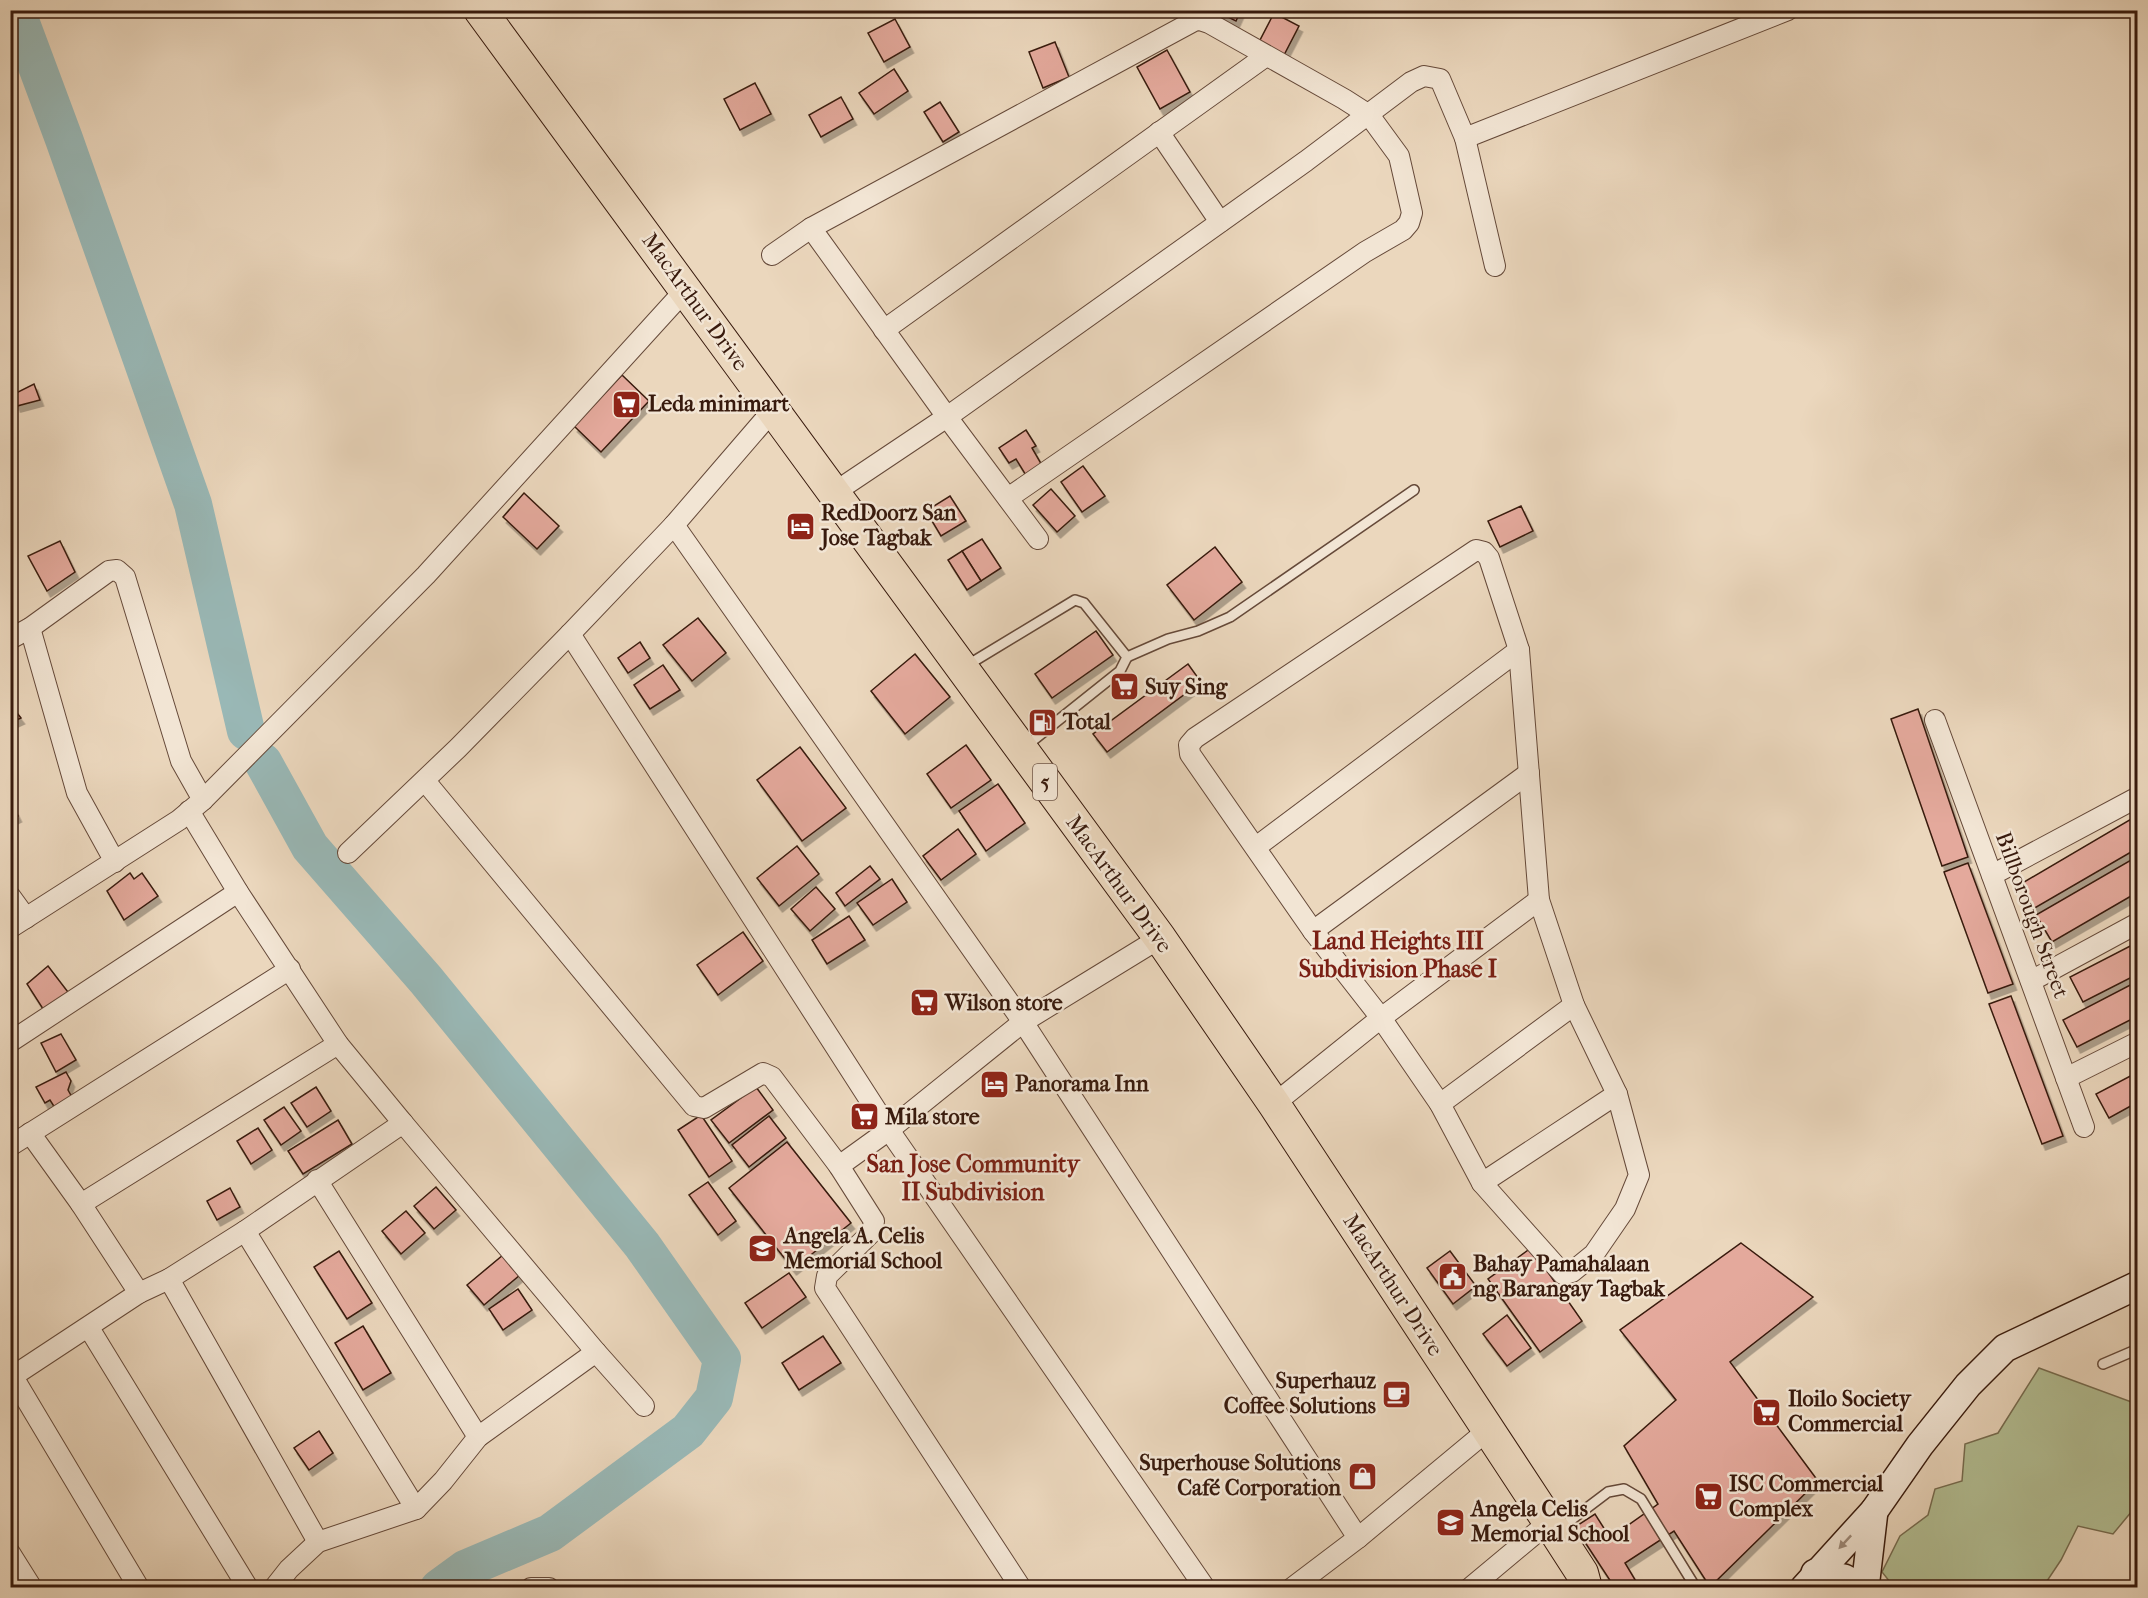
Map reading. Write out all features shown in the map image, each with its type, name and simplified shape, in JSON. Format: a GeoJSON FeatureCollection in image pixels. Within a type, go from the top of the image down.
{"type":"FeatureCollection","features":[{"type":"Feature","properties":{"kind":"main road","name":"MacArthur Drive"},"geometry":{"type":"LineString","coordinates":[[480,10],[1161,938],[1274,1104],[1590,1583]]}},
{"type":"Feature","properties":{"kind":"main road"},"geometry":{"type":"LineString","coordinates":[[1809,1580],[1874,1511],[1920,1445],[1968,1385],[2005,1348],[2138,1285]]}},
{"type":"Feature","properties":{"kind":"main road"},"geometry":{"type":"LineString","coordinates":[[1809,1580],[1844,1578],[1864,1587],[1874,1511]]}},
{"type":"Feature","properties":{"kind":"street"},"geometry":{"type":"LineString","coordinates":[[1465,138],[1788,10]]}},
{"type":"Feature","properties":{"kind":"street"},"geometry":{"type":"LineString","coordinates":[[772,255],[811,228],[1194,21],[1209,23],[1369,115],[1399,156],[1412,213],[1409,223],[1403,230],[1365,252],[1008,498]]}},
{"type":"Feature","properties":{"kind":"street"},"geometry":{"type":"LineString","coordinates":[[884,330],[1266,56]]}},
{"type":"Feature","properties":{"kind":"street"},"geometry":{"type":"LineString","coordinates":[[835,492],[947,417],[1369,115],[1411,82],[1424,76],[1440,79],[1465,138],[1495,266]]}},
{"type":"Feature","properties":{"kind":"street"},"geometry":{"type":"LineString","coordinates":[[1159,132],[1220,222]]}},
{"type":"Feature","properties":{"kind":"street"},"geometry":{"type":"LineString","coordinates":[[811,228],[1038,539]]}},
{"type":"Feature","properties":{"kind":"street"},"geometry":{"type":"LineString","coordinates":[[10,896],[18,923],[115,862],[196,806],[426,575],[686,289]]}},
{"type":"Feature","properties":{"kind":"street"},"geometry":{"type":"LineString","coordinates":[[348,853],[425,781],[570,634],[674,525],[773,410]]}},
{"type":"Feature","properties":{"kind":"street"},"geometry":{"type":"LineString","coordinates":[[674,525],[1023,1022],[1358,1538]]}},
{"type":"Feature","properties":{"kind":"street"},"geometry":{"type":"LineString","coordinates":[[1476,550],[1484,552],[1489,558],[1519,650],[1529,773],[1539,900],[1574,1005],[1617,1094],[1639,1175],[1625,1209],[1594,1254],[1572,1272],[1563,1274],[1482,1183],[1440,1104],[1381,1018],[1313,931],[1190,754],[1190,745],[1195,738],[1476,550]]}},
{"type":"Feature","properties":{"kind":"street"},"geometry":{"type":"LineString","coordinates":[[10,639],[30,628],[109,571],[117,570],[125,577],[196,806],[238,891],[338,1044],[644,1406]]}},
{"type":"Feature","properties":{"kind":"street"},"geometry":{"type":"LineString","coordinates":[[30,628],[77,793],[115,862]]}},
{"type":"Feature","properties":{"kind":"street"},"geometry":{"type":"LineString","coordinates":[[570,634],[889,1130],[1205,1587]]}},
{"type":"Feature","properties":{"kind":"street"},"geometry":{"type":"LineString","coordinates":[[1256,847],[1519,650]]}},
{"type":"Feature","properties":{"kind":"street","name":"Billborough Street"},"geometry":{"type":"LineString","coordinates":[[1935,720],[2084,1127]]}},
{"type":"Feature","properties":{"kind":"street"},"geometry":{"type":"LineString","coordinates":[[1313,931],[1529,773]]}},
{"type":"Feature","properties":{"kind":"street"},"geometry":{"type":"LineString","coordinates":[[425,781],[694,1106],[704,1108],[763,1073],[769,1075],[839,1166],[874,1221],[874,1227],[873,1232],[827,1276],[825,1288],[1021,1587]]}},
{"type":"Feature","properties":{"kind":"street"},"geometry":{"type":"LineString","coordinates":[[1992,875],[2138,797]]}},
{"type":"Feature","properties":{"kind":"street"},"geometry":{"type":"LineString","coordinates":[[10,1042],[238,891]]}},
{"type":"Feature","properties":{"kind":"street"},"geometry":{"type":"LineString","coordinates":[[1274,1104],[1381,1018],[1539,900]]}},
{"type":"Feature","properties":{"kind":"street"},"geometry":{"type":"LineString","coordinates":[[2031,981],[2138,923]]}},
{"type":"Feature","properties":{"kind":"street"},"geometry":{"type":"LineString","coordinates":[[839,1166],[889,1130],[1023,1022],[1161,938]]}},
{"type":"Feature","properties":{"kind":"street"},"geometry":{"type":"LineString","coordinates":[[10,1146],[290,969]]}},
{"type":"Feature","properties":{"kind":"street"},"geometry":{"type":"LineString","coordinates":[[1440,1104],[1574,1005]]}},
{"type":"Feature","properties":{"kind":"street"},"geometry":{"type":"LineString","coordinates":[[2066,1078],[2138,1042]]}},
{"type":"Feature","properties":{"kind":"street"},"geometry":{"type":"LineString","coordinates":[[81,1204],[338,1044]]}},
{"type":"Feature","properties":{"kind":"street"},"geometry":{"type":"LineString","coordinates":[[1482,1183],[1617,1094]]}},
{"type":"Feature","properties":{"kind":"street"},"geometry":{"type":"LineString","coordinates":[[139,1587],[12,1377],[139,1293],[169,1279],[245,1231],[403,1123]]}},
{"type":"Feature","properties":{"kind":"street"},"geometry":{"type":"LineString","coordinates":[[30,1133],[81,1204],[139,1293]]}},
{"type":"Feature","properties":{"kind":"street"},"geometry":{"type":"LineString","coordinates":[[317,1180],[478,1437]]}},
{"type":"Feature","properties":{"kind":"street"},"geometry":{"type":"LineString","coordinates":[[245,1231],[416,1509]]}},
{"type":"Feature","properties":{"kind":"street"},"geometry":{"type":"LineString","coordinates":[[169,1279],[318,1542]]}},
{"type":"Feature","properties":{"kind":"street"},"geometry":{"type":"LineString","coordinates":[[89,1328],[248,1587]]}},
{"type":"Feature","properties":{"kind":"street"},"geometry":{"type":"LineString","coordinates":[[274,1587],[289,1569],[318,1542],[416,1509],[443,1481],[478,1437],[596,1352]]}},
{"type":"Feature","properties":{"kind":"street"},"geometry":{"type":"LineString","coordinates":[[1292,1587],[1358,1538],[1488,1430]]}},
{"type":"Feature","properties":{"kind":"street"},"geometry":{"type":"LineString","coordinates":[[1470,1587],[1552,1527]]}},
{"type":"Feature","properties":{"kind":"street"},"geometry":{"type":"LineString","coordinates":[[10,1553],[32,1587]]}},
{"type":"Feature","properties":{"kind":"street"},"geometry":{"type":"LineString","coordinates":[[531,1587],[549,1587]]}},
{"type":"Feature","properties":{"kind":"lane"},"geometry":{"type":"LineString","coordinates":[[1022,750],[1120,671],[1127,657],[1168,639],[1198,631],[1230,617],[1414,490]]}},
{"type":"Feature","properties":{"kind":"lane"},"geometry":{"type":"LineString","coordinates":[[962,668],[1075,600],[1084,603],[1127,657]]}},
{"type":"Feature","properties":{"kind":"lane"},"geometry":{"type":"LineString","coordinates":[[2103,1364],[2138,1349]]}},
{"type":"Feature","properties":{"kind":"lane"},"geometry":{"type":"LineString","coordinates":[[1552,1527],[1608,1492],[1624,1489],[1641,1499],[1696,1587]]}},
{"type":"Feature","properties":{"kind":"green space"},"geometry":{"type":"Polygon","coordinates":[[[2039,1368],[2137,1404],[2137,1505],[2113,1534],[2078,1526],[2061,1560],[2043,1587],[1894,1587],[1882,1572],[1900,1536],[1928,1515],[1935,1489],[1962,1481],[1965,1444],[1998,1433],[2039,1368]]]}},
{"type":"Feature","properties":{"kind":"building"},"geometry":{"type":"Polygon","coordinates":[[[1214,10],[1241,10],[1236,21],[1214,10]]]}},
{"type":"Feature","properties":{"kind":"building"},"geometry":{"type":"Polygon","coordinates":[[[1274,13],[1299,26],[1283,57],[1258,44],[1274,13]]]}},
{"type":"Feature","properties":{"kind":"building"},"geometry":{"type":"Polygon","coordinates":[[[895,19],[910,47],[884,62],[868,33],[895,19]]]}},
{"type":"Feature","properties":{"kind":"building"},"geometry":{"type":"Polygon","coordinates":[[[1055,42],[1069,77],[1043,88],[1029,52],[1055,42]]]}},
{"type":"Feature","properties":{"kind":"building"},"geometry":{"type":"Polygon","coordinates":[[[1167,50],[1190,92],[1160,109],[1137,67],[1167,50]]]}},
{"type":"Feature","properties":{"kind":"building"},"geometry":{"type":"Polygon","coordinates":[[[894,69],[908,91],[874,114],[859,93],[894,69]]]}},
{"type":"Feature","properties":{"kind":"building"},"geometry":{"type":"Polygon","coordinates":[[[755,83],[771,114],[740,130],[724,99],[755,83]]]}},
{"type":"Feature","properties":{"kind":"building"},"geometry":{"type":"Polygon","coordinates":[[[841,97],[853,119],[821,137],[809,115],[841,97]]]}},
{"type":"Feature","properties":{"kind":"building"},"geometry":{"type":"Polygon","coordinates":[[[940,102],[959,132],[943,142],[924,112],[940,102]]]}},
{"type":"Feature","properties":{"kind":"building"},"geometry":{"type":"Polygon","coordinates":[[[622,375],[649,401],[601,452],[574,426],[622,375]]]}},
{"type":"Feature","properties":{"kind":"building"},"geometry":{"type":"Polygon","coordinates":[[[34,384],[40,400],[17,406],[12,395],[34,384]]]}},
{"type":"Feature","properties":{"kind":"building"},"geometry":{"type":"Polygon","coordinates":[[[1026,430],[1036,446],[1032,448],[1043,467],[1027,477],[1016,459],[1009,463],[999,448],[1026,430]]]}},
{"type":"Feature","properties":{"kind":"building"},"geometry":{"type":"Polygon","coordinates":[[[1083,466],[1105,496],[1082,512],[1061,482],[1083,466]]]}},
{"type":"Feature","properties":{"kind":"building"},"geometry":{"type":"Polygon","coordinates":[[[1051,489],[1075,516],[1057,532],[1033,505],[1051,489]]]}},
{"type":"Feature","properties":{"kind":"building"},"geometry":{"type":"Polygon","coordinates":[[[524,493],[559,526],[537,549],[503,517],[524,493]]]}},
{"type":"Feature","properties":{"kind":"building"},"geometry":{"type":"Polygon","coordinates":[[[950,496],[966,521],[941,536],[926,511],[950,496]]]}},
{"type":"Feature","properties":{"kind":"building"},"geometry":{"type":"Polygon","coordinates":[[[1521,506],[1533,531],[1500,547],[1488,521],[1521,506]]]}},
{"type":"Feature","properties":{"kind":"building"},"geometry":{"type":"Polygon","coordinates":[[[982,539],[1001,568],[981,581],[962,551],[982,539]]]}},
{"type":"Feature","properties":{"kind":"building"},"geometry":{"type":"Polygon","coordinates":[[[60,541],[75,572],[47,591],[28,556],[60,541]]]}},
{"type":"Feature","properties":{"kind":"building"},"geometry":{"type":"Polygon","coordinates":[[[1215,547],[1242,582],[1194,620],[1167,585],[1215,547]]]}},
{"type":"Feature","properties":{"kind":"building"},"geometry":{"type":"Polygon","coordinates":[[[962,551],[981,581],[967,590],[948,560],[962,551]]]}},
{"type":"Feature","properties":{"kind":"building"},"geometry":{"type":"Polygon","coordinates":[[[698,618],[726,653],[692,681],[663,645],[698,618]]]}},
{"type":"Feature","properties":{"kind":"building"},"geometry":{"type":"Polygon","coordinates":[[[1096,631],[1113,655],[1052,698],[1035,674],[1096,631]]]}},
{"type":"Feature","properties":{"kind":"building"},"geometry":{"type":"Polygon","coordinates":[[[640,642],[650,658],[628,673],[618,658],[640,642]]]}},
{"type":"Feature","properties":{"kind":"building"},"geometry":{"type":"Polygon","coordinates":[[[915,654],[950,697],[905,734],[871,691],[915,654]]]}},
{"type":"Feature","properties":{"kind":"building"},"geometry":{"type":"Polygon","coordinates":[[[1188,664],[1201,682],[1107,752],[1093,734],[1188,664]]]}},
{"type":"Feature","properties":{"kind":"building"},"geometry":{"type":"Polygon","coordinates":[[[663,665],[680,690],[650,709],[634,685],[663,665]]]}},
{"type":"Feature","properties":{"kind":"building"},"geometry":{"type":"Polygon","coordinates":[[[10,704],[21,718],[10,723],[10,704]]]}},
{"type":"Feature","properties":{"kind":"building"},"geometry":{"type":"Polygon","coordinates":[[[1918,709],[1968,857],[1942,866],[1891,719],[1918,709]]]}},
{"type":"Feature","properties":{"kind":"building"},"geometry":{"type":"Polygon","coordinates":[[[966,745],[991,780],[951,808],[927,774],[966,745]]]}},
{"type":"Feature","properties":{"kind":"building"},"geometry":{"type":"Polygon","coordinates":[[[800,747],[846,808],[802,841],[757,780],[800,747]]]}},
{"type":"Feature","properties":{"kind":"building"},"geometry":{"type":"Polygon","coordinates":[[[998,784],[1025,823],[986,851],[959,811],[998,784]]]}},
{"type":"Feature","properties":{"kind":"building"},"geometry":{"type":"Polygon","coordinates":[[[10,800],[18,816],[10,820],[10,800]]]}},
{"type":"Feature","properties":{"kind":"building"},"geometry":{"type":"Polygon","coordinates":[[[2138,815],[2138,848],[2033,909],[2019,885],[2138,815]]]}},
{"type":"Feature","properties":{"kind":"building"},"geometry":{"type":"Polygon","coordinates":[[[958,829],[976,854],[941,880],[923,856],[958,829]]]}},
{"type":"Feature","properties":{"kind":"building"},"geometry":{"type":"Polygon","coordinates":[[[797,846],[819,874],[779,906],[757,878],[797,846]]]}},
{"type":"Feature","properties":{"kind":"building"},"geometry":{"type":"Polygon","coordinates":[[[2138,856],[2138,892],[2052,942],[2036,915],[2138,856]]]}},
{"type":"Feature","properties":{"kind":"building"},"geometry":{"type":"Polygon","coordinates":[[[1968,863],[2013,984],[1988,993],[1944,872],[1968,863]]]}},
{"type":"Feature","properties":{"kind":"building"},"geometry":{"type":"Polygon","coordinates":[[[870,866],[880,879],[845,906],[836,893],[870,866]]]}},
{"type":"Feature","properties":{"kind":"building"},"geometry":{"type":"Polygon","coordinates":[[[130,873],[134,879],[142,873],[158,896],[124,920],[107,891],[130,873]]]}},
{"type":"Feature","properties":{"kind":"building"},"geometry":{"type":"Polygon","coordinates":[[[892,879],[907,902],[873,925],[857,903],[892,879]]]}},
{"type":"Feature","properties":{"kind":"building"},"geometry":{"type":"Polygon","coordinates":[[[816,887],[835,909],[810,931],[791,909],[816,887]]]}},
{"type":"Feature","properties":{"kind":"building"},"geometry":{"type":"Polygon","coordinates":[[[849,916],[865,940],[827,964],[812,940],[849,916]]]}},
{"type":"Feature","properties":{"kind":"building"},"geometry":{"type":"Polygon","coordinates":[[[743,932],[763,961],[718,995],[697,965],[743,932]]]}},
{"type":"Feature","properties":{"kind":"building"},"geometry":{"type":"Polygon","coordinates":[[[2138,942],[2138,974],[2083,1002],[2070,977],[2138,942]]]}},
{"type":"Feature","properties":{"kind":"building"},"geometry":{"type":"Polygon","coordinates":[[[48,966],[71,996],[45,1012],[27,984],[48,966]]]}},
{"type":"Feature","properties":{"kind":"building"},"geometry":{"type":"Polygon","coordinates":[[[2138,981],[2138,1016],[2077,1047],[2063,1020],[2138,981]]]}},
{"type":"Feature","properties":{"kind":"building"},"geometry":{"type":"Polygon","coordinates":[[[2011,996],[2063,1136],[2042,1144],[1989,1004],[2011,996]]]}},
{"type":"Feature","properties":{"kind":"building"},"geometry":{"type":"Polygon","coordinates":[[[61,1034],[76,1060],[56,1072],[41,1043],[61,1034]]]}},
{"type":"Feature","properties":{"kind":"building"},"geometry":{"type":"Polygon","coordinates":[[[66,1072],[71,1081],[68,1090],[73,1099],[55,1108],[50,1100],[45,1103],[36,1087],[66,1072]]]}},
{"type":"Feature","properties":{"kind":"building"},"geometry":{"type":"Polygon","coordinates":[[[2138,1072],[2138,1102],[2109,1118],[2096,1094],[2138,1072]]]}},
{"type":"Feature","properties":{"kind":"building"},"geometry":{"type":"Polygon","coordinates":[[[316,1087],[331,1111],[307,1127],[291,1103],[316,1087]]]}},
{"type":"Feature","properties":{"kind":"building"},"geometry":{"type":"Polygon","coordinates":[[[756,1087],[773,1110],[729,1143],[711,1120],[756,1087]]]}},
{"type":"Feature","properties":{"kind":"building"},"geometry":{"type":"Polygon","coordinates":[[[284,1107],[301,1131],[281,1145],[264,1120],[284,1107]]]}},
{"type":"Feature","properties":{"kind":"building"},"geometry":{"type":"Polygon","coordinates":[[[701,1115],[732,1161],[709,1177],[678,1130],[701,1115]]]}},
{"type":"Feature","properties":{"kind":"building"},"geometry":{"type":"Polygon","coordinates":[[[769,1116],[786,1138],[749,1167],[732,1145],[769,1116]]]}},
{"type":"Feature","properties":{"kind":"building"},"geometry":{"type":"Polygon","coordinates":[[[338,1120],[352,1144],[303,1174],[288,1151],[338,1120]]]}},
{"type":"Feature","properties":{"kind":"building"},"geometry":{"type":"Polygon","coordinates":[[[258,1128],[272,1150],[251,1164],[237,1141],[258,1128]]]}},
{"type":"Feature","properties":{"kind":"building"},"geometry":{"type":"Polygon","coordinates":[[[787,1142],[851,1223],[793,1269],[729,1188],[787,1142]]]}},
{"type":"Feature","properties":{"kind":"building"},"geometry":{"type":"Polygon","coordinates":[[[708,1182],[736,1221],[718,1235],[689,1195],[708,1182]]]}},
{"type":"Feature","properties":{"kind":"building"},"geometry":{"type":"Polygon","coordinates":[[[436,1187],[456,1210],[434,1229],[414,1206],[436,1187]]]}},
{"type":"Feature","properties":{"kind":"building"},"geometry":{"type":"Polygon","coordinates":[[[230,1188],[240,1207],[217,1220],[207,1201],[230,1188]]]}},
{"type":"Feature","properties":{"kind":"building"},"geometry":{"type":"Polygon","coordinates":[[[406,1211],[425,1233],[401,1254],[382,1231],[406,1211]]]}},
{"type":"Feature","properties":{"kind":"building","name":"Iloilo Society Commercial"},"geometry":{"type":"Polygon","coordinates":[[[1741,1243],[1813,1297],[1730,1362],[1818,1481],[1710,1587],[1674,1531],[1625,1563],[1640,1588],[1615,1588],[1575,1527],[1595,1514],[1610,1538],[1658,1504],[1624,1446],[1676,1400],[1620,1330],[1741,1243]]]}},
{"type":"Feature","properties":{"kind":"building"},"geometry":{"type":"Polygon","coordinates":[[[1531,1248],[1582,1321],[1540,1352],[1488,1279],[1531,1248]]]}},
{"type":"Feature","properties":{"kind":"building"},"geometry":{"type":"Polygon","coordinates":[[[339,1251],[372,1303],[347,1319],[314,1267],[339,1251]]]}},
{"type":"Feature","properties":{"kind":"building","name":"Bahay Pamahalaan ng Barangay Tagbak"},"geometry":{"type":"Polygon","coordinates":[[[1450,1251],[1476,1286],[1453,1304],[1427,1268],[1450,1251]]]}},
{"type":"Feature","properties":{"kind":"building"},"geometry":{"type":"Polygon","coordinates":[[[503,1255],[520,1275],[484,1305],[467,1285],[503,1255]]]}},
{"type":"Feature","properties":{"kind":"building"},"geometry":{"type":"Polygon","coordinates":[[[789,1273],[806,1297],[762,1328],[745,1303],[789,1273]]]}},
{"type":"Feature","properties":{"kind":"building"},"geometry":{"type":"Polygon","coordinates":[[[518,1289],[532,1310],[503,1330],[489,1309],[518,1289]]]}},
{"type":"Feature","properties":{"kind":"building"},"geometry":{"type":"Polygon","coordinates":[[[1507,1315],[1531,1348],[1507,1366],[1483,1334],[1507,1315]]]}},
{"type":"Feature","properties":{"kind":"building"},"geometry":{"type":"Polygon","coordinates":[[[363,1326],[391,1373],[363,1390],[335,1343],[363,1326]]]}},
{"type":"Feature","properties":{"kind":"building"},"geometry":{"type":"Polygon","coordinates":[[[823,1336],[841,1363],[799,1390],[782,1363],[823,1336]]]}},
{"type":"Feature","properties":{"kind":"building"},"geometry":{"type":"Polygon","coordinates":[[[319,1431],[333,1453],[309,1470],[294,1448],[319,1431]]]}},
{"type":"Feature","properties":{"kind":"waterway"},"geometry":{"type":"LineString","coordinates":[[16,10],[193,504],[246,731]]}},
{"type":"Feature","properties":{"kind":"waterway"},"geometry":{"type":"LineString","coordinates":[[263,762],[310,847],[426,980],[642,1245],[722,1359],[714,1398],[688,1431],[550,1533],[465,1569],[439,1588]]}},
{"type":"Feature","properties":{"kind":"place","name":"Leda minimart"},"geometry":{"type":"Point","coordinates":[627,404]}},
{"type":"Feature","properties":{"kind":"place","name":"RedDoorz San Jose Tagbak"},"geometry":{"type":"Point","coordinates":[800,526]}},
{"type":"Feature","properties":{"kind":"place","name":"Suy Sing"},"geometry":{"type":"Point","coordinates":[1124,687]}},
{"type":"Feature","properties":{"kind":"place","name":"Total"},"geometry":{"type":"Point","coordinates":[1042,722]}},
{"type":"Feature","properties":{"kind":"place","name":"Wilson store"},"geometry":{"type":"Point","coordinates":[924,1003]}},
{"type":"Feature","properties":{"kind":"place","name":"Panorama Inn"},"geometry":{"type":"Point","coordinates":[994,1084]}},
{"type":"Feature","properties":{"kind":"place","name":"Mila store"},"geometry":{"type":"Point","coordinates":[864,1117]}},
{"type":"Feature","properties":{"kind":"place","name":"Angela A. Celis Memorial School"},"geometry":{"type":"Point","coordinates":[763,1249]}},
{"type":"Feature","properties":{"kind":"place","name":"Bahay Pamahalaan ng Barangay Tagbak"},"geometry":{"type":"Point","coordinates":[1452,1277]}},
{"type":"Feature","properties":{"kind":"place","name":"Superhauz Coffee Solutions"},"geometry":{"type":"Point","coordinates":[1397,1394]}},
{"type":"Feature","properties":{"kind":"place","name":"Iloilo Society Commercial"},"geometry":{"type":"Point","coordinates":[1767,1412]}},
{"type":"Feature","properties":{"kind":"place","name":"Superhouse Solutions Café Corporation"},"geometry":{"type":"Point","coordinates":[1362,1476]}},
{"type":"Feature","properties":{"kind":"place","name":"ISC Commercial Complex"},"geometry":{"type":"Point","coordinates":[1708,1497]}},
{"type":"Feature","properties":{"kind":"place","name":"Angela Celis Memorial School"},"geometry":{"type":"Point","coordinates":[1450,1522]}},
{"type":"Feature","properties":{"kind":"district","name":"Land Heights III Subdivision Phase I"},"geometry":{"type":"Point","coordinates":[1398,955]}},
{"type":"Feature","properties":{"kind":"district","name":"San Jose Community II Subdivision"},"geometry":{"type":"Point","coordinates":[973,1178]}}]}
